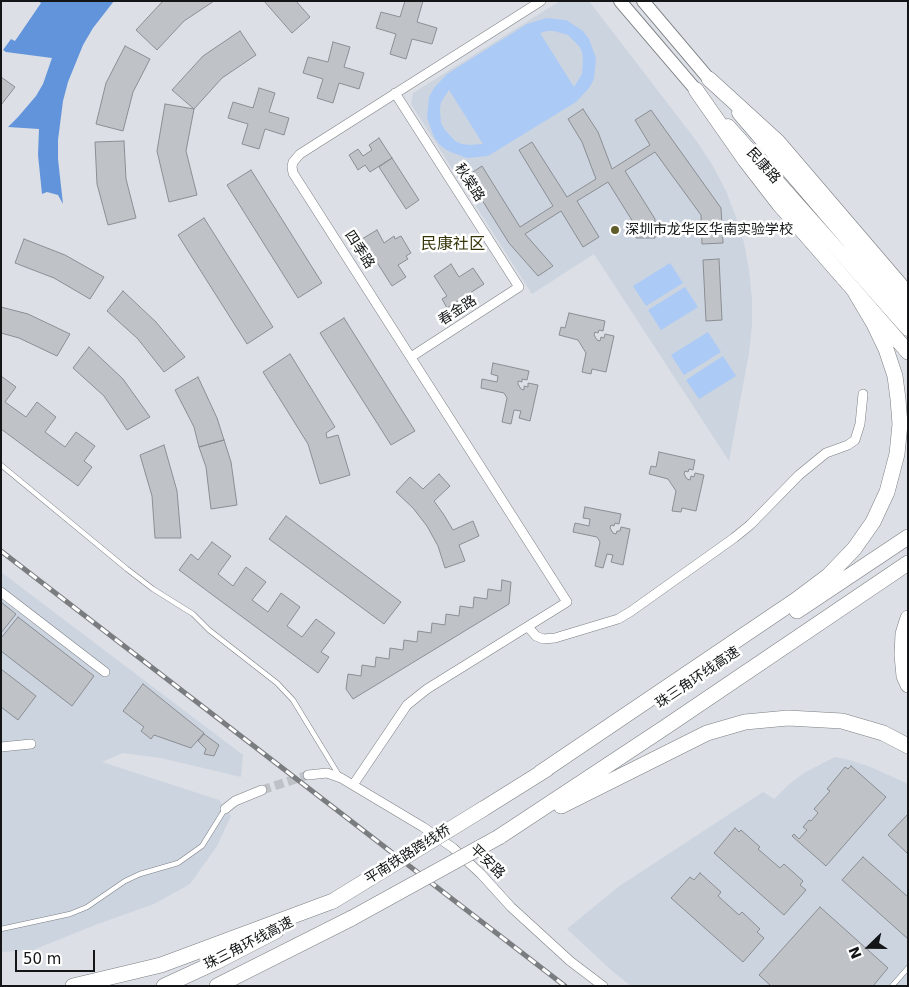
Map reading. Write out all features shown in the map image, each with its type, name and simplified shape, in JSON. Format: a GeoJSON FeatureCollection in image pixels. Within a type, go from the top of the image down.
{"type":"FeatureCollection","features":[{"type":"Feature","properties":{"kind":"highway"},"geometry":{"type":"LineString","coordinates":[[709,79],[778,142],[906,291]]}},
{"type":"Feature","properties":{"kind":"highway"},"geometry":{"type":"LineString","coordinates":[[696,90],[761,182],[908,352]]}},
{"type":"Feature","properties":{"kind":"highway"},"geometry":{"type":"LineString","coordinates":[[540,773],[796,600],[828,576],[854,548],[874,522],[887,492],[897,454],[900,424],[898,399],[895,376],[886,350],[874,324],[855,292]]}},
{"type":"Feature","properties":{"kind":"highway","name":"珠三角环线高速"},"geometry":{"type":"LineString","coordinates":[[483,809],[540,773],[657,706],[908,537]]}},
{"type":"Feature","properties":{"kind":"highway","name":"珠三角环线高速"},"geometry":{"type":"LineString","coordinates":[[499,837],[908,563]]}},
{"type":"Feature","properties":{"kind":"highway"},"geometry":{"type":"LineString","coordinates":[[908,618],[903,634],[902,655],[904,676],[908,685]]}},
{"type":"Feature","properties":{"kind":"highway"},"geometry":{"type":"LineString","coordinates":[[499,837],[707,733],[745,722],[788,718],[842,721],[882,733],[908,746]]}},
{"type":"Feature","properties":{"kind":"highway","name":"平南铁路跨线桥"},"geometry":{"type":"LineString","coordinates":[[333,901],[483,809]]}},
{"type":"Feature","properties":{"kind":"highway","name":"平南铁路跨线桥"},"geometry":{"type":"LineString","coordinates":[[352,918],[499,837]]}},
{"type":"Feature","properties":{"kind":"highway"},"geometry":{"type":"LineString","coordinates":[[73,986],[161,965],[333,901]]}},
{"type":"Feature","properties":{"kind":"highway","name":"珠三角环线高速"},"geometry":{"type":"LineString","coordinates":[[164,986],[216,962],[333,901]]}},
{"type":"Feature","properties":{"kind":"highway","name":"珠三角环线高速"},"geometry":{"type":"LineString","coordinates":[[217,986],[352,918]]}},
{"type":"Feature","properties":{"kind":"main road","name":"民康路"},"geometry":{"type":"LineString","coordinates":[[643,1],[908,310]]}},
{"type":"Feature","properties":{"kind":"main road","name":"民康路"},"geometry":{"type":"LineString","coordinates":[[628,4],[696,90],[908,329]]}},
{"type":"Feature","properties":{"kind":"street","name":"四季路"},"geometry":{"type":"LineString","coordinates":[[528,626],[567,602],[294,173],[292,167],[293,162],[300,154],[541,1]]}},
{"type":"Feature","properties":{"kind":"street","name":"秋棠路"},"geometry":{"type":"LineString","coordinates":[[396,93],[520,287]]}},
{"type":"Feature","properties":{"kind":"street","name":"春金路"},"geometry":{"type":"LineString","coordinates":[[411,357],[520,287]]}},
{"type":"Feature","properties":{"kind":"street"},"geometry":{"type":"LineString","coordinates":[[353,785],[407,705],[427,690],[528,626],[536,636],[543,639],[555,638],[610,622],[630,612],[734,538],[750,525],[799,475],[826,453],[848,445],[854,440],[860,424],[863,394]]}},
{"type":"Feature","properties":{"kind":"street"},"geometry":{"type":"LineString","coordinates":[[1,592],[105,672]]}},
{"type":"Feature","properties":{"kind":"street"},"geometry":{"type":"LineString","coordinates":[[1,747],[31,744]]}},
{"type":"Feature","properties":{"kind":"street","name":"平安路"},"geometry":{"type":"LineString","coordinates":[[308,775],[327,773],[341,778],[423,827],[453,848],[524,919],[570,961],[603,986]]}},
{"type":"Feature","properties":{"kind":"street"},"geometry":{"type":"LineString","coordinates":[[225,809],[235,801],[262,790]]}},
{"type":"Feature","properties":{"kind":"lane"},"geometry":{"type":"LineString","coordinates":[[1,465],[127,569],[153,589],[193,614],[208,630],[277,682],[293,700],[341,778]]}},
{"type":"Feature","properties":{"kind":"lane"},"geometry":{"type":"LineString","coordinates":[[1,929],[78,910],[86,907],[125,880],[178,863],[202,846],[225,809]]}},
{"type":"Feature","properties":{"kind":"lane"},"geometry":{"type":"LineString","coordinates":[[892,986],[908,968]]}},
{"type":"Feature","properties":{"kind":"shaded area"},"geometry":{"type":"Polygon","coordinates":[[[38,1],[114,1],[93,28],[83,45],[68,82],[63,101],[58,140],[58,159],[63,204],[58,195],[47,192],[42,194],[38,155],[39,129],[8,127],[36,96],[43,84],[52,58],[3,50],[11,39],[15,41],[41,3],[38,1]]]}},
{"type":"Feature","properties":{"kind":"shaded area","name":"深圳市龙华区华南实验学校"},"geometry":{"type":"Polygon","coordinates":[[[560,1],[589,1],[698,143],[726,191],[736,217],[744,243],[749,270],[752,325],[749,353],[729,461],[594,254],[532,294],[411,104],[413,93],[560,1]]]}},
{"type":"Feature","properties":{"kind":"shaded area"},"geometry":{"type":"Polygon","coordinates":[[[546,18],[566,20],[583,31],[589,39],[596,58],[594,79],[589,88],[576,102],[488,156],[467,158],[448,151],[434,137],[427,118],[429,97],[434,88],[447,74],[527,24],[546,18]],[[547,31],[540,33],[574,87],[582,74],[582,52],[568,35],[547,31]],[[449,90],[441,102],[440,109],[441,123],[445,130],[455,141],[462,144],[483,144],[449,90]]]}},
{"type":"Feature","properties":{"kind":"shaded area"},"geometry":{"type":"Polygon","coordinates":[[[670,263],[683,283],[646,306],[633,286],[670,263]]]}},
{"type":"Feature","properties":{"kind":"shaded area"},"geometry":{"type":"Polygon","coordinates":[[[685,287],[698,307],[661,330],[648,310],[685,287]]]}},
{"type":"Feature","properties":{"kind":"shaded area"},"geometry":{"type":"Polygon","coordinates":[[[708,332],[721,352],[684,375],[671,355],[708,332]]]}},
{"type":"Feature","properties":{"kind":"shaded area"},"geometry":{"type":"Polygon","coordinates":[[[723,356],[736,376],[699,399],[686,380],[723,356]]]}},
{"type":"Feature","properties":{"kind":"shaded area"},"geometry":{"type":"Polygon","coordinates":[[[1,572],[243,755],[241,777],[161,758],[123,753],[102,762],[219,800],[231,816],[217,846],[190,884],[154,904],[33,950],[1,952],[1,572]]]}},
{"type":"Feature","properties":{"kind":"shaded area"},"geometry":{"type":"Polygon","coordinates":[[[835,757],[873,768],[908,784],[908,986],[631,986],[567,929],[618,887],[763,792],[774,799],[804,773],[835,757]]]}},
{"type":"Feature","properties":{"kind":"building"},"geometry":{"type":"Polygon","coordinates":[[[163,1],[214,1],[184,21],[157,50],[136,30],[163,1]]]}},
{"type":"Feature","properties":{"kind":"building"},"geometry":{"type":"Polygon","coordinates":[[[264,1],[296,1],[310,17],[292,33],[264,1]]]}},
{"type":"Feature","properties":{"kind":"building"},"geometry":{"type":"Polygon","coordinates":[[[405,1],[423,1],[417,22],[437,28],[432,44],[412,39],[406,59],[390,54],[396,34],[376,28],[381,12],[400,17],[405,1]]]}},
{"type":"Feature","properties":{"kind":"building"},"geometry":{"type":"Polygon","coordinates":[[[240,31],[256,55],[222,78],[194,109],[172,90],[203,56],[240,31]]]}},
{"type":"Feature","properties":{"kind":"building"},"geometry":{"type":"Polygon","coordinates":[[[333,42],[350,47],[344,67],[364,73],[359,89],[339,83],[333,103],[317,98],[323,79],[303,73],[308,57],[328,62],[333,42]]]}},
{"type":"Feature","properties":{"kind":"building"},"geometry":{"type":"Polygon","coordinates":[[[125,46],[150,59],[133,92],[123,131],[96,124],[106,83],[125,46]]]}},
{"type":"Feature","properties":{"kind":"building"},"geometry":{"type":"Polygon","coordinates":[[[1,77],[15,87],[1,105],[1,77]]]}},
{"type":"Feature","properties":{"kind":"building"},"geometry":{"type":"Polygon","coordinates":[[[259,88],[275,93],[269,112],[289,118],[284,135],[265,129],[259,149],[242,144],[248,124],[228,118],[233,102],[253,108],[259,88]]]}},
{"type":"Feature","properties":{"kind":"building"},"geometry":{"type":"Polygon","coordinates":[[[165,104],[194,109],[186,151],[197,195],[169,202],[157,151],[165,104]]]}},
{"type":"Feature","properties":{"kind":"building"},"geometry":{"type":"Polygon","coordinates":[[[583,109],[598,132],[612,169],[650,145],[635,120],[651,110],[721,208],[723,243],[702,244],[701,215],[655,152],[625,171],[655,219],[655,238],[636,238],[635,225],[608,182],[577,201],[599,237],[583,247],[561,211],[525,234],[553,266],[538,276],[509,243],[467,176],[482,166],[520,227],[553,206],[519,150],[532,142],[567,197],[596,179],[582,142],[568,119],[583,109]]]}},
{"type":"Feature","properties":{"kind":"building"},"geometry":{"type":"Polygon","coordinates":[[[379,138],[392,158],[370,172],[365,165],[358,170],[349,155],[358,149],[363,156],[372,150],[369,145],[379,138]]]}},
{"type":"Feature","properties":{"kind":"building"},"geometry":{"type":"Polygon","coordinates":[[[124,141],[126,179],[136,218],[108,225],[97,184],[95,142],[124,141]]]}},
{"type":"Feature","properties":{"kind":"building"},"geometry":{"type":"Polygon","coordinates":[[[392,158],[419,200],[406,209],[379,167],[392,158]]]}},
{"type":"Feature","properties":{"kind":"building"},"geometry":{"type":"Polygon","coordinates":[[[251,170],[322,283],[298,298],[227,185],[251,170]]]}},
{"type":"Feature","properties":{"kind":"building"},"geometry":{"type":"Polygon","coordinates":[[[204,218],[273,327],[247,344],[178,235],[204,218]]]}},
{"type":"Feature","properties":{"kind":"building"},"geometry":{"type":"Polygon","coordinates":[[[377,230],[384,243],[394,236],[395,239],[401,236],[411,253],[406,256],[408,259],[398,265],[406,277],[392,286],[362,239],[377,230]]]}},
{"type":"Feature","properties":{"kind":"building"},"geometry":{"type":"Polygon","coordinates":[[[24,239],[65,255],[104,277],[90,299],[54,278],[15,263],[24,239]]]}},
{"type":"Feature","properties":{"kind":"building"},"geometry":{"type":"Polygon","coordinates":[[[719,259],[722,320],[706,321],[703,260],[719,259]]]}},
{"type":"Feature","properties":{"kind":"building"},"geometry":{"type":"Polygon","coordinates":[[[451,264],[459,277],[473,268],[484,284],[447,308],[442,299],[447,296],[434,276],[451,264]]]}},
{"type":"Feature","properties":{"kind":"building"},"geometry":{"type":"Polygon","coordinates":[[[123,291],[156,322],[185,357],[164,372],[138,339],[107,311],[123,291]]]}},
{"type":"Feature","properties":{"kind":"building"},"geometry":{"type":"Polygon","coordinates":[[[1,307],[28,314],[70,334],[57,356],[19,338],[1,333],[1,307]]]}},
{"type":"Feature","properties":{"kind":"building"},"geometry":{"type":"Polygon","coordinates":[[[569,313],[605,321],[603,331],[599,330],[594,335],[600,341],[601,337],[604,338],[605,334],[614,336],[606,372],[592,369],[591,374],[582,372],[586,353],[578,340],[559,335],[561,327],[565,328],[569,313]]]}},
{"type":"Feature","properties":{"kind":"building"},"geometry":{"type":"Polygon","coordinates":[[[344,318],[415,431],[391,445],[320,333],[344,318]]]}},
{"type":"Feature","properties":{"kind":"building"},"geometry":{"type":"Polygon","coordinates":[[[89,347],[123,379],[150,417],[127,430],[104,396],[73,368],[89,347]]]}},
{"type":"Feature","properties":{"kind":"building"},"geometry":{"type":"Polygon","coordinates":[[[290,354],[335,427],[326,433],[327,438],[338,435],[350,475],[320,484],[308,444],[263,372],[290,354]]]}},
{"type":"Feature","properties":{"kind":"building"},"geometry":{"type":"Polygon","coordinates":[[[493,363],[529,371],[527,380],[522,379],[522,382],[518,381],[521,389],[524,390],[524,386],[528,387],[528,383],[538,385],[530,421],[519,418],[521,411],[514,410],[511,424],[502,422],[507,398],[504,393],[481,388],[482,379],[497,382],[498,376],[491,374],[493,363]]]}},
{"type":"Feature","properties":{"kind":"building"},"geometry":{"type":"Polygon","coordinates":[[[1,376],[16,387],[5,402],[26,417],[37,402],[56,417],[45,432],[65,447],[76,432],[95,446],[84,461],[92,467],[78,486],[1,429],[1,376]]]}},
{"type":"Feature","properties":{"kind":"building"},"geometry":{"type":"Polygon","coordinates":[[[198,377],[217,418],[224,440],[199,447],[194,427],[175,390],[198,377]]]}},
{"type":"Feature","properties":{"kind":"building"},"geometry":{"type":"Polygon","coordinates":[[[224,440],[231,462],[237,505],[211,509],[206,467],[199,447],[224,440]]]}},
{"type":"Feature","properties":{"kind":"building"},"geometry":{"type":"Polygon","coordinates":[[[164,445],[177,491],[181,538],[155,538],[152,496],[140,455],[164,445]]]}},
{"type":"Feature","properties":{"kind":"building"},"geometry":{"type":"Polygon","coordinates":[[[659,452],[695,460],[693,470],[689,469],[684,474],[690,480],[691,476],[694,477],[695,473],[704,475],[696,511],[682,508],[681,512],[672,511],[676,491],[668,479],[649,474],[651,466],[656,467],[659,452]]]}},
{"type":"Feature","properties":{"kind":"building"},"geometry":{"type":"Polygon","coordinates":[[[439,474],[450,486],[434,501],[453,530],[473,521],[479,536],[459,545],[465,561],[445,568],[438,546],[427,526],[413,508],[396,492],[410,477],[423,489],[439,474]]]}},
{"type":"Feature","properties":{"kind":"building"},"geometry":{"type":"Polygon","coordinates":[[[585,507],[621,514],[619,524],[615,523],[610,528],[616,534],[617,531],[620,531],[621,527],[630,529],[623,565],[611,562],[613,555],[607,554],[603,568],[595,566],[600,542],[597,537],[573,532],[575,523],[589,526],[590,519],[583,518],[585,507]]]}},
{"type":"Feature","properties":{"kind":"building"},"geometry":{"type":"Polygon","coordinates":[[[286,516],[401,602],[384,624],[269,539],[286,516]]]}},
{"type":"Feature","properties":{"kind":"building"},"geometry":{"type":"Polygon","coordinates":[[[212,542],[231,556],[218,574],[233,586],[246,567],[266,582],[252,600],[268,612],[281,593],[300,607],[287,626],[302,637],[316,619],[335,633],[321,652],[329,657],[318,673],[179,570],[191,554],[198,560],[212,542]]]}},
{"type":"Feature","properties":{"kind":"building"},"geometry":{"type":"Polygon","coordinates":[[[502,580],[511,582],[509,604],[353,699],[346,689],[348,674],[361,676],[362,665],[375,667],[376,657],[389,659],[390,648],[403,650],[404,640],[417,642],[418,631],[431,633],[432,623],[445,625],[446,614],[459,616],[460,606],[473,608],[474,597],[487,599],[488,589],[501,591],[502,580]]]}},
{"type":"Feature","properties":{"kind":"building"},"geometry":{"type":"Polygon","coordinates":[[[1,602],[16,614],[1,633],[1,602]]]}},
{"type":"Feature","properties":{"kind":"building"},"geometry":{"type":"Polygon","coordinates":[[[18,617],[94,676],[72,706],[1,651],[1,638],[18,617]]]}},
{"type":"Feature","properties":{"kind":"building"},"geometry":{"type":"Polygon","coordinates":[[[1,669],[36,696],[18,720],[1,707],[1,669]]]}},
{"type":"Feature","properties":{"kind":"building"},"geometry":{"type":"Polygon","coordinates":[[[143,684],[204,733],[191,748],[154,735],[151,739],[141,731],[144,727],[123,711],[143,684]]]}},
{"type":"Feature","properties":{"kind":"building"},"geometry":{"type":"Polygon","coordinates":[[[204,734],[219,745],[214,756],[204,754],[206,749],[198,741],[204,734]]]}},
{"type":"Feature","properties":{"kind":"building"},"geometry":{"type":"Polygon","coordinates":[[[851,766],[886,797],[826,866],[792,836],[794,834],[799,839],[807,830],[803,827],[818,813],[814,809],[830,791],[827,789],[845,767],[848,769],[851,766]]]}},
{"type":"Feature","properties":{"kind":"building"},"geometry":{"type":"Polygon","coordinates":[[[908,814],[908,854],[888,835],[908,814]]]}},
{"type":"Feature","properties":{"kind":"building"},"geometry":{"type":"Polygon","coordinates":[[[735,828],[739,832],[741,830],[760,847],[758,849],[780,868],[784,864],[803,881],[800,885],[806,890],[784,915],[714,853],[735,828]]]}},
{"type":"Feature","properties":{"kind":"building"},"geometry":{"type":"Polygon","coordinates":[[[863,857],[908,897],[908,939],[842,880],[863,857]]]}},
{"type":"Feature","properties":{"kind":"building"},"geometry":{"type":"Polygon","coordinates":[[[700,873],[721,892],[718,896],[739,915],[742,912],[760,929],[757,932],[764,938],[743,962],[671,898],[690,877],[694,880],[700,873]]]}},
{"type":"Feature","properties":{"kind":"building"},"geometry":{"type":"Polygon","coordinates":[[[820,907],[888,968],[873,986],[771,986],[759,975],[820,907]]]}},
{"type":"Feature","properties":{"kind":"tunnel"},"geometry":{"type":"LineString","coordinates":[[262,790],[308,775]]}},
{"type":"Feature","properties":{"kind":"railway"},"geometry":{"type":"LineString","coordinates":[[1,551],[565,986]]}},
{"type":"Feature","properties":{"kind":"place","name":"深圳市龙华区华南实验学校"},"geometry":{"type":"Point","coordinates":[615,230]}},
{"type":"Feature","properties":{"kind":"district","name":"民康社区"},"geometry":{"type":"Point","coordinates":[453,245]}}]}
